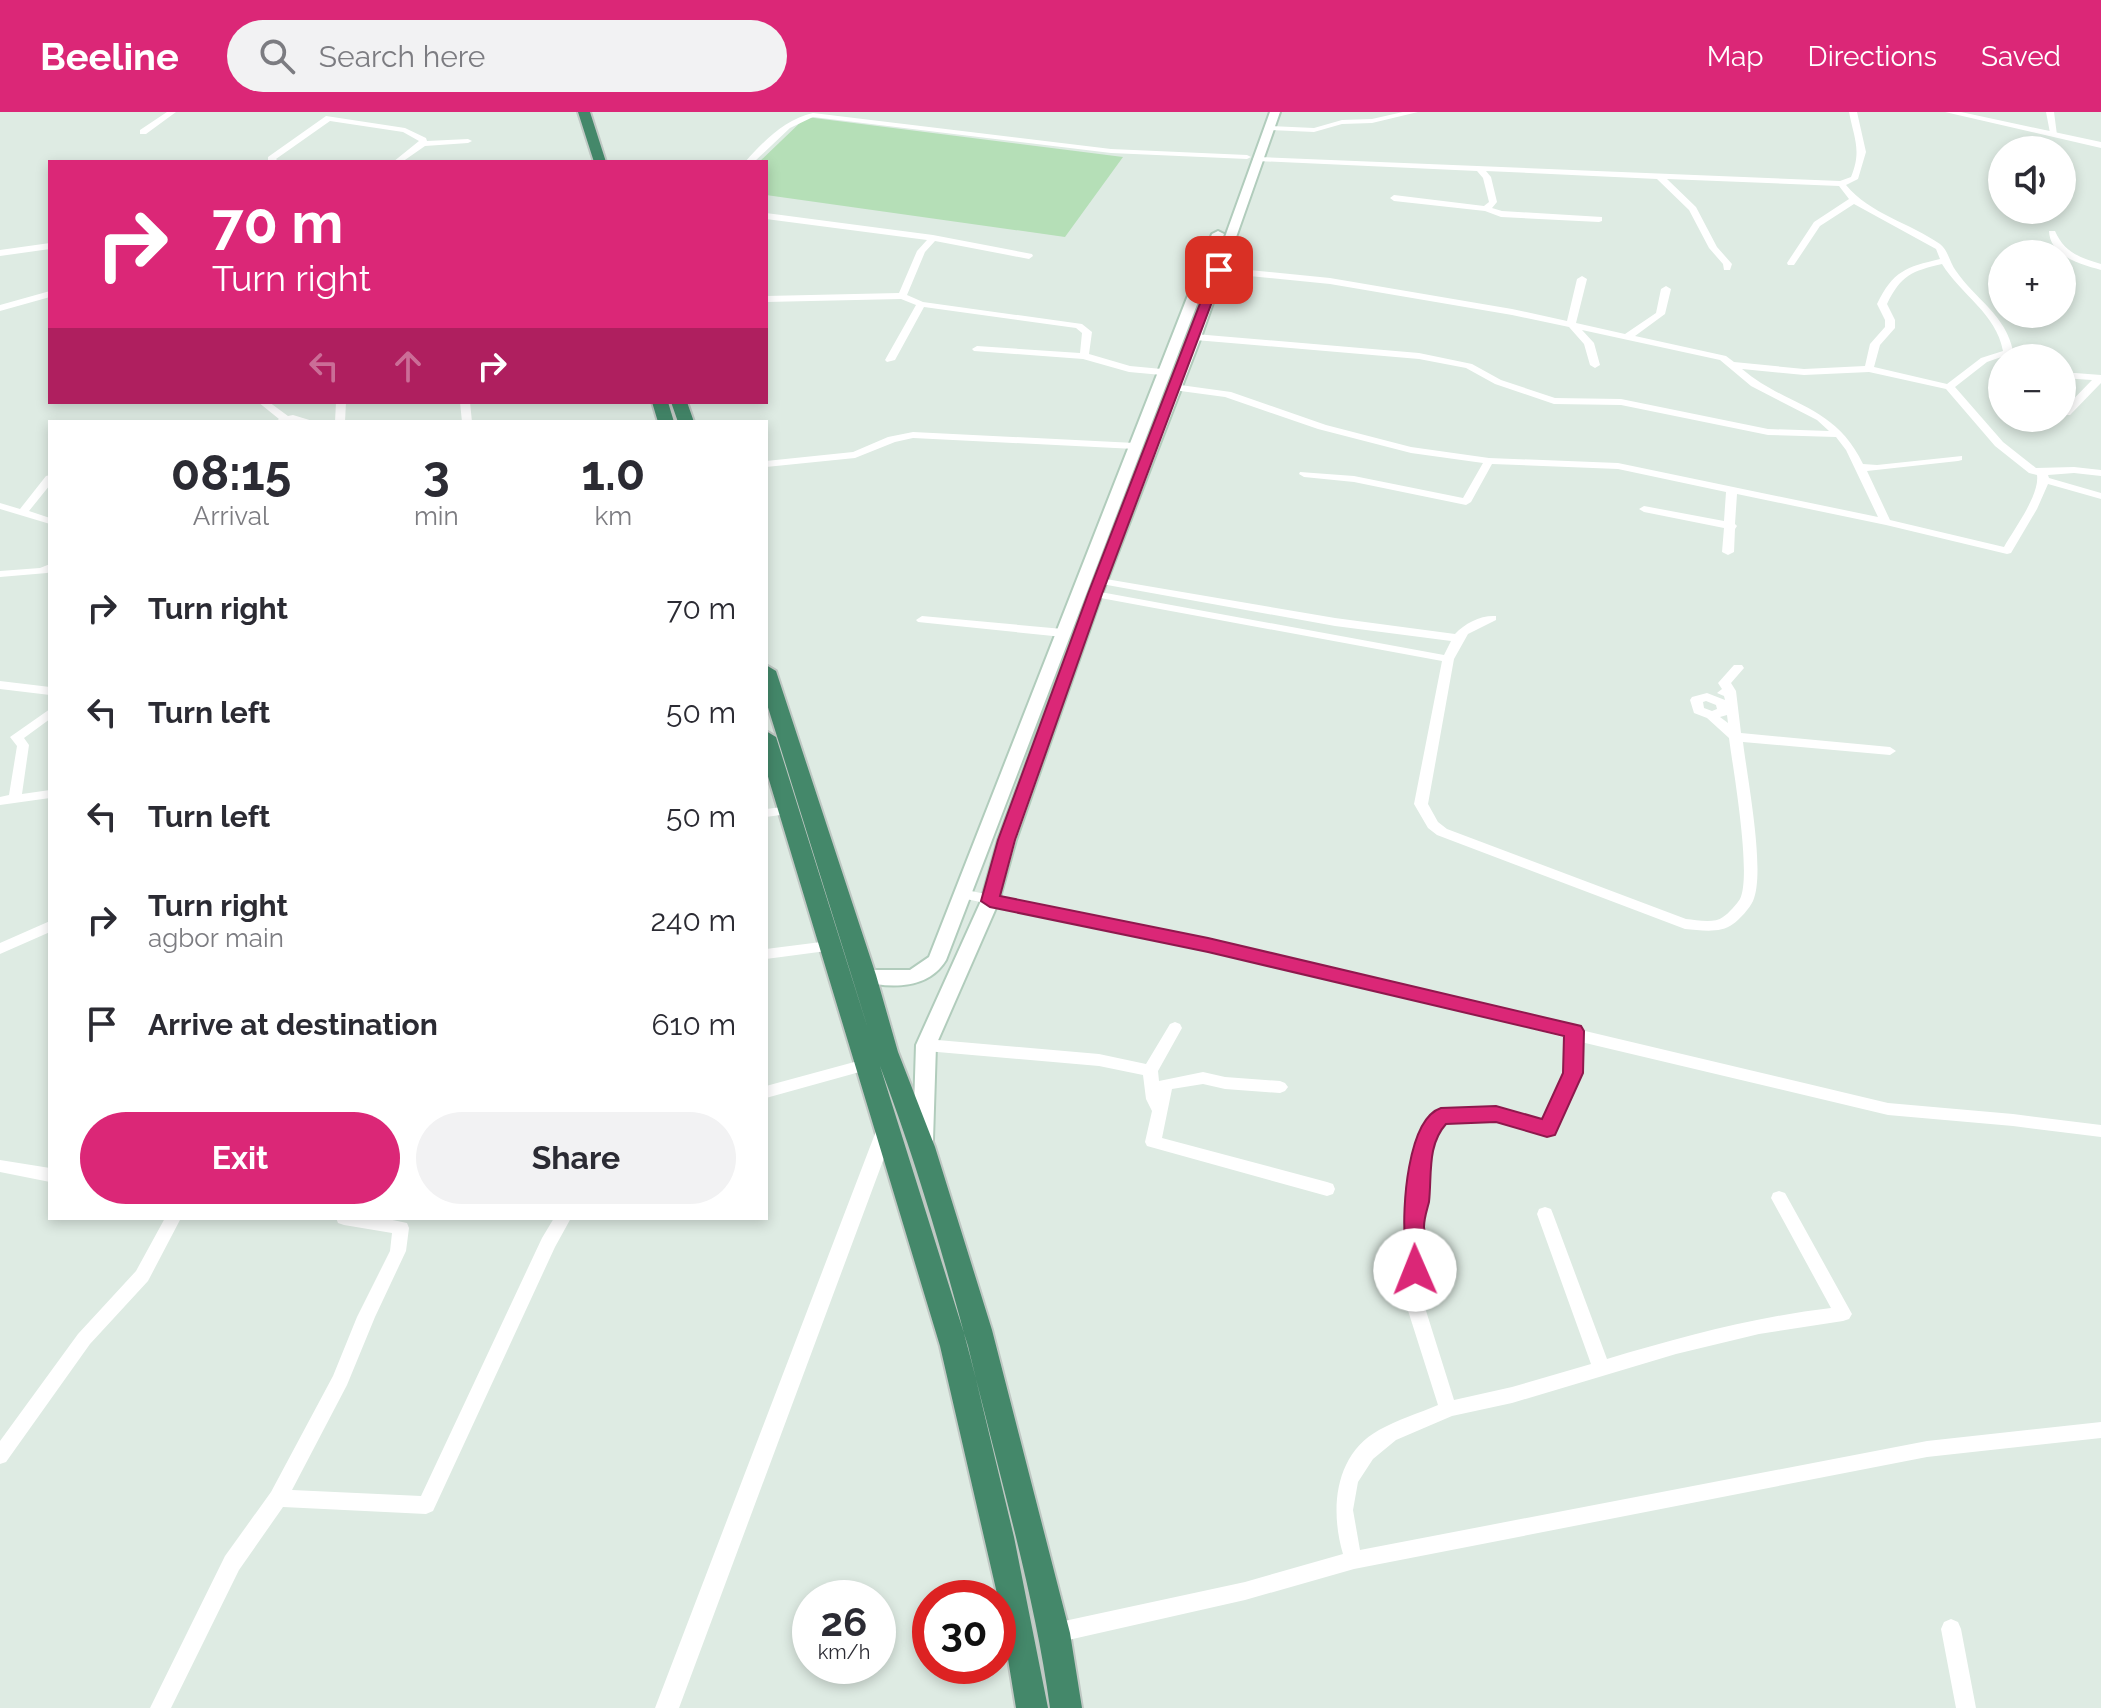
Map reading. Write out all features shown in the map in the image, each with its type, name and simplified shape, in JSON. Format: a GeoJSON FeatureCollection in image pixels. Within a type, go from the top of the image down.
{"type":"FeatureCollection","features":[{"type":"Feature","properties":{"kind":"highway"},"geometry":{"type":"LineString","coordinates":[[572,112],[586,160]]}},
{"type":"Feature","properties":{"kind":"highway"},"geometry":{"type":"LineString","coordinates":[[584,112],[599,160]]}},
{"type":"Feature","properties":{"kind":"highway"},"geometry":{"type":"LineString","coordinates":[[768,677],[865,975],[886,1052],[923,1147],[978,1330],[1055,1633],[1066,1708]]}},
{"type":"Feature","properties":{"kind":"highway"},"geometry":{"type":"LineString","coordinates":[[768,749],[778,811],[869,1064],[954,1346],[999,1537],[1032,1708]]}},
{"type":"Feature","properties":{"kind":"main road"},"geometry":{"type":"LineString","coordinates":[[923,1147],[926,1045],[990,901],[1007,840],[1098,588],[1173,387],[1195,337],[1219,270],[1264,112]]}},
{"type":"Feature","properties":{"kind":"main road"},"geometry":{"type":"LineString","coordinates":[[865,975],[908,979],[923,974],[937,960],[1162,372],[1252,158],[1275,112]]}},
{"type":"Feature","properties":{"kind":"street"},"geometry":{"type":"LineString","coordinates":[[143,132],[172,112]]}},
{"type":"Feature","properties":{"kind":"street"},"geometry":{"type":"LineString","coordinates":[[1269,128],[1314,130],[1342,122],[1381,120],[1414,112]]}},
{"type":"Feature","properties":{"kind":"street"},"geometry":{"type":"LineString","coordinates":[[751,160],[803,116],[813,115],[1111,151],[1841,184],[1854,179],[1863,161],[1864,150],[1856,131],[1853,112]]}},
{"type":"Feature","properties":{"kind":"street"},"geometry":{"type":"LineString","coordinates":[[1949,112],[2101,145]]}},
{"type":"Feature","properties":{"kind":"street"},"geometry":{"type":"LineString","coordinates":[[2050,112],[2054,133]]}},
{"type":"Feature","properties":{"kind":"street"},"geometry":{"type":"LineString","coordinates":[[272,160],[329,115],[405,130],[423,140],[423,144]]}},
{"type":"Feature","properties":{"kind":"street"},"geometry":{"type":"LineString","coordinates":[[400,160],[423,144],[468,141]]}},
{"type":"Feature","properties":{"kind":"street"},"geometry":{"type":"LineString","coordinates":[[1478,167],[1487,177],[1493,202],[1486,209]]}},
{"type":"Feature","properties":{"kind":"street"},"geometry":{"type":"LineString","coordinates":[[1660,177],[1693,209],[1713,248],[1728,264],[1727,268]]}},
{"type":"Feature","properties":{"kind":"street"},"geometry":{"type":"LineString","coordinates":[[1841,184],[1854,200],[1940,248],[1944,261],[1962,287],[2004,333],[2006,344]]}},
{"type":"Feature","properties":{"kind":"street"},"geometry":{"type":"LineString","coordinates":[[1394,198],[1486,209],[1501,214],[1599,219]]}},
{"type":"Feature","properties":{"kind":"street"},"geometry":{"type":"LineString","coordinates":[[1791,263],[1817,224],[1854,200]]}},
{"type":"Feature","properties":{"kind":"street"},"geometry":{"type":"LineString","coordinates":[[768,216],[933,238],[1029,256]]}},
{"type":"Feature","properties":{"kind":"street"},"geometry":{"type":"LineString","coordinates":[[2052,233],[2061,250],[2074,259],[2101,267]]}},
{"type":"Feature","properties":{"kind":"street"},"geometry":{"type":"LineString","coordinates":[[902,296],[921,251],[933,238]]}},
{"type":"Feature","properties":{"kind":"street"},"geometry":{"type":"LineString","coordinates":[[0,253],[48,246]]}},
{"type":"Feature","properties":{"kind":"street"},"geometry":{"type":"LineString","coordinates":[[1869,369],[1875,344],[1890,328],[1890,320],[1882,304],[1893,281],[1904,270],[1944,261]]}},
{"type":"Feature","properties":{"kind":"street"},"geometry":{"type":"LineString","coordinates":[[1219,270],[1330,281],[1571,324],[1723,358],[1754,384],[1821,418],[1839,434],[1860,467],[1886,522]]}},
{"type":"Feature","properties":{"kind":"street"},"geometry":{"type":"LineString","coordinates":[[1571,324],[1582,279]]}},
{"type":"Feature","properties":{"kind":"street"},"geometry":{"type":"LineString","coordinates":[[1628,336],[1660,314],[1666,289]]}},
{"type":"Feature","properties":{"kind":"street"},"geometry":{"type":"LineString","coordinates":[[0,308],[48,295]]}},
{"type":"Feature","properties":{"kind":"street"},"geometry":{"type":"LineString","coordinates":[[768,299],[902,296],[921,304],[1079,326],[1087,332],[1084,356]]}},
{"type":"Feature","properties":{"kind":"street"},"geometry":{"type":"LineString","coordinates":[[890,360],[921,304]]}},
{"type":"Feature","properties":{"kind":"street"},"geometry":{"type":"LineString","coordinates":[[1571,324],[1589,343],[1595,365]]}},
{"type":"Feature","properties":{"kind":"street"},"geometry":{"type":"LineString","coordinates":[[1195,337],[1419,356],[1469,366],[1498,382],[1554,401],[1621,402],[1768,432],[1839,434]]}},
{"type":"Feature","properties":{"kind":"street"},"geometry":{"type":"LineString","coordinates":[[977,349],[1084,356],[1129,369],[1162,372]]}},
{"type":"Feature","properties":{"kind":"street"},"geometry":{"type":"LineString","coordinates":[[1949,387],[1988,359]]}},
{"type":"Feature","properties":{"kind":"street"},"geometry":{"type":"LineString","coordinates":[[1734,365],[1804,372],[1869,369],[1949,387],[1999,444],[2033,471],[2101,496]]}},
{"type":"Feature","properties":{"kind":"street"},"geometry":{"type":"LineString","coordinates":[[2076,376],[2100,378]]}},
{"type":"Feature","properties":{"kind":"street"},"geometry":{"type":"LineString","coordinates":[[2076,403],[2100,378]]}},
{"type":"Feature","properties":{"kind":"street"},"geometry":{"type":"LineString","coordinates":[[1173,387],[1227,394],[1322,427],[1411,450],[1489,461],[1618,466],[1886,522],[2007,551],[2032,509],[2043,476]]}},
{"type":"Feature","properties":{"kind":"street"},"geometry":{"type":"LineString","coordinates":[[265,404],[282,420]]}},
{"type":"Feature","properties":{"kind":"street"},"geometry":{"type":"LineString","coordinates":[[768,464],[855,455],[892,439],[913,435],[1135,446]]}},
{"type":"Feature","properties":{"kind":"street"},"geometry":{"type":"LineString","coordinates":[[1860,467],[1889,467],[1958,458]]}},
{"type":"Feature","properties":{"kind":"street"},"geometry":{"type":"LineString","coordinates":[[1304,474],[1354,479],[1466,502],[1489,461]]}},
{"type":"Feature","properties":{"kind":"street"},"geometry":{"type":"LineString","coordinates":[[2043,476],[2074,470],[2101,473]]}},
{"type":"Feature","properties":{"kind":"street"},"geometry":{"type":"LineString","coordinates":[[23,512],[48,481]]}},
{"type":"Feature","properties":{"kind":"street"},"geometry":{"type":"LineString","coordinates":[[1728,552],[1732,489]]}},
{"type":"Feature","properties":{"kind":"street"},"geometry":{"type":"LineString","coordinates":[[0,506],[48,520]]}},
{"type":"Feature","properties":{"kind":"street"},"geometry":{"type":"LineString","coordinates":[[1644,509],[1732,526]]}},
{"type":"Feature","properties":{"kind":"street"},"geometry":{"type":"LineString","coordinates":[[0,574],[48,568]]}},
{"type":"Feature","properties":{"kind":"street"},"geometry":{"type":"LineString","coordinates":[[1098,588],[1456,638]]}},
{"type":"Feature","properties":{"kind":"street"},"geometry":{"type":"LineString","coordinates":[[1098,588],[1448,659]]}},
{"type":"Feature","properties":{"kind":"street"},"geometry":{"type":"LineString","coordinates":[[1492,618],[1466,628],[1456,638],[1448,659],[1421,804],[1433,825],[1442,832],[1685,924],[1715,926],[1727,922],[1740,909],[1749,893],[1750,855],[1730,691],[1724,683],[1738,668]]}},
{"type":"Feature","properties":{"kind":"street"},"geometry":{"type":"LineString","coordinates":[[922,620],[1063,633]]}},
{"type":"Feature","properties":{"kind":"street"},"geometry":{"type":"LineString","coordinates":[[0,685],[48,691]]}},
{"type":"Feature","properties":{"kind":"street"},"geometry":{"type":"LineString","coordinates":[[1730,691],[1711,698],[1724,708],[1721,714],[1711,715],[1734,735],[1890,751]]}},
{"type":"Feature","properties":{"kind":"street"},"geometry":{"type":"LineString","coordinates":[[15,797],[23,745],[16,737],[48,714]]}},
{"type":"Feature","properties":{"kind":"street"},"geometry":{"type":"LineString","coordinates":[[0,801],[48,794]]}},
{"type":"Feature","properties":{"kind":"street"},"geometry":{"type":"LineString","coordinates":[[962,894],[1208,945],[1888,1109],[2101,1131]]}},
{"type":"Feature","properties":{"kind":"street"},"geometry":{"type":"LineString","coordinates":[[0,949],[48,927]]}},
{"type":"Feature","properties":{"kind":"street"},"geometry":{"type":"LineString","coordinates":[[768,954],[829,946]]}},
{"type":"Feature","properties":{"kind":"street"},"geometry":{"type":"LineString","coordinates":[[1160,1111],[1150,1071],[1175,1028]]}},
{"type":"Feature","properties":{"kind":"street"},"geometry":{"type":"LineString","coordinates":[[1448,1410],[1413,1298],[1416,1241],[1413,1224],[1420,1163],[1430,1128],[1441,1116],[1496,1114],[1547,1129],[1573,1073],[1574,1031]]}},
{"type":"Feature","properties":{"kind":"street"},"geometry":{"type":"LineString","coordinates":[[926,1045],[1099,1060],[1150,1071]]}},
{"type":"Feature","properties":{"kind":"street"},"geometry":{"type":"LineString","coordinates":[[768,1091],[869,1064]]}},
{"type":"Feature","properties":{"kind":"street"},"geometry":{"type":"LineString","coordinates":[[1280,1087],[1225,1083],[1203,1078],[1165,1084],[1153,1142],[1327,1189]]}},
{"type":"Feature","properties":{"kind":"street"},"geometry":{"type":"LineString","coordinates":[[667,1708],[888,1125]]}},
{"type":"Feature","properties":{"kind":"street"},"geometry":{"type":"LineString","coordinates":[[0,1166],[48,1173]]}},
{"type":"Feature","properties":{"kind":"street"},"geometry":{"type":"LineString","coordinates":[[1354,1560],[1342,1509],[1347,1484],[1381,1438],[1448,1410],[1511,1396],[1601,1367],[1723,1334],[1843,1314],[1779,1198]]}},
{"type":"Feature","properties":{"kind":"street"},"geometry":{"type":"LineString","coordinates":[[1545,1214],[1601,1367]]}},
{"type":"Feature","properties":{"kind":"street"},"geometry":{"type":"LineString","coordinates":[[0,1456],[84,1339],[142,1276],[172,1220]]}},
{"type":"Feature","properties":{"kind":"street"},"geometry":{"type":"LineString","coordinates":[[160,1708],[232,1563],[278,1498],[341,1379],[398,1251],[401,1228],[355,1220]]}},
{"type":"Feature","properties":{"kind":"street"},"geometry":{"type":"LineString","coordinates":[[278,1498],[426,1505],[548,1243],[562,1220]]}},
{"type":"Feature","properties":{"kind":"street"},"geometry":{"type":"LineString","coordinates":[[1055,1633],[1245,1591],[1354,1560],[1927,1449],[2101,1430]]}},
{"type":"Feature","properties":{"kind":"street"},"geometry":{"type":"LineString","coordinates":[[1951,1629],[1966,1708]]}},
{"type":"Feature","properties":{"kind":"green space"},"geometry":{"type":"Polygon","coordinates":[[[806,117],[1123,157],[1065,237],[768,195],[768,160],[761,160],[806,117]]]}},
{"type":"Feature","properties":{"kind":"route"},"geometry":{"type":"LineString","coordinates":[[1219,270],[1095,594],[1007,840],[990,901],[1208,945],[1508,1018],[1574,1031],[1573,1073],[1547,1129],[1496,1114],[1466,1113],[1441,1116],[1430,1128],[1420,1163],[1413,1224],[1415,1270]]}}]}
